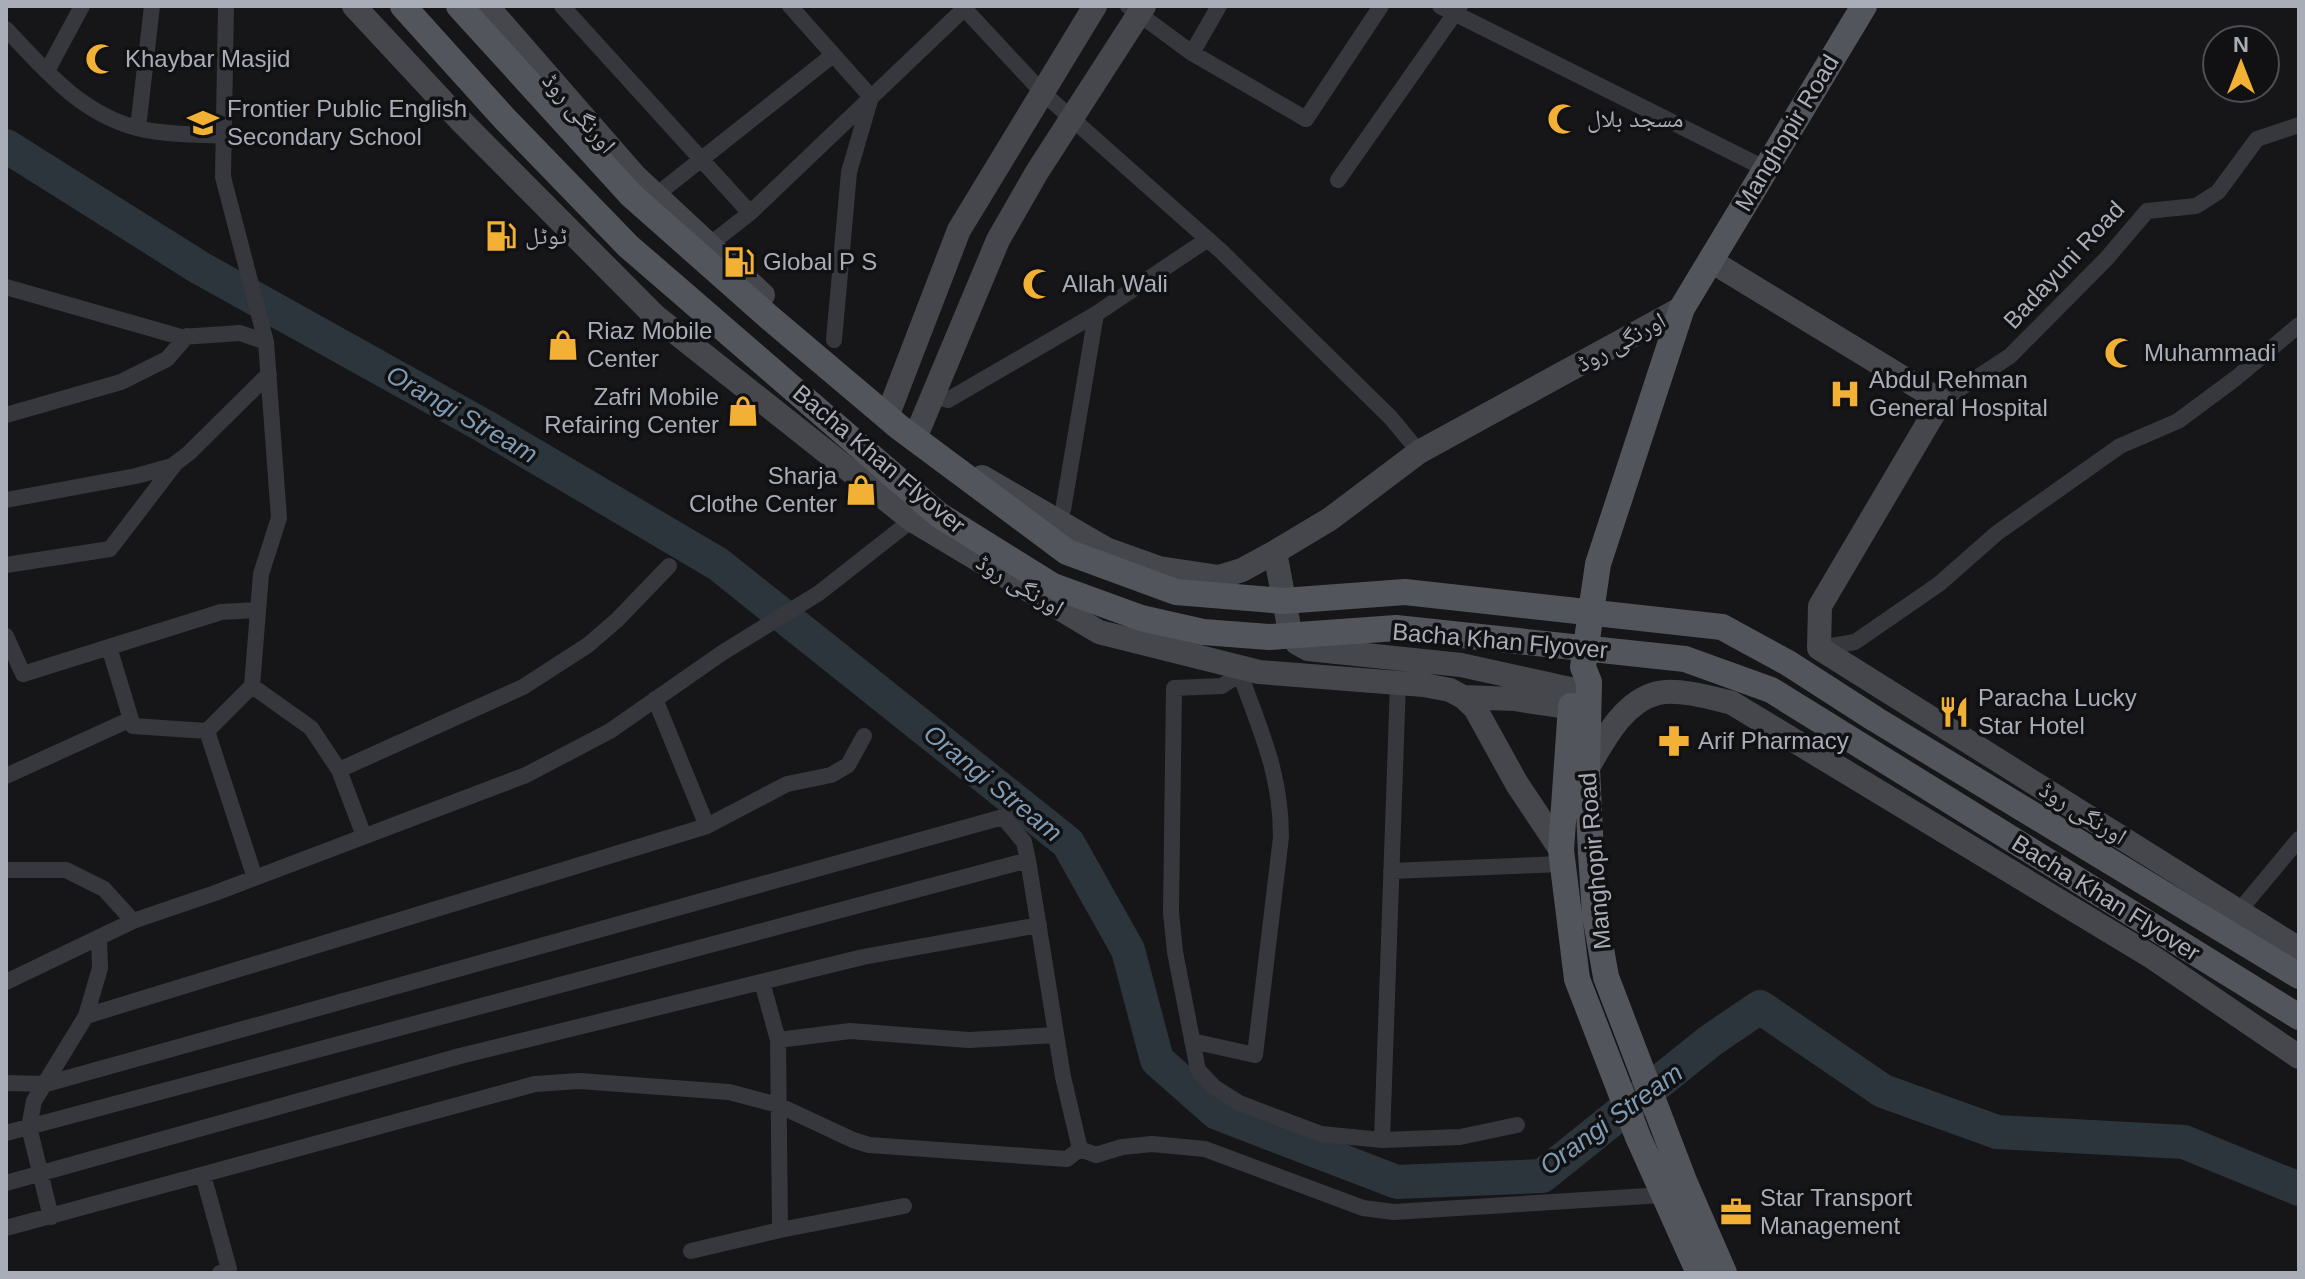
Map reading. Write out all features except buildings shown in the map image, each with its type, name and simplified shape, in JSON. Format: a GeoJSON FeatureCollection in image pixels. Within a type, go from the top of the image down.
{"type":"FeatureCollection","features":[{"type":"Feature","properties":{"kind":"main road","name":"Bacha Khan Flyover"},"geometry":{"type":"LineString","coordinates":[[403,6],[504,118],[628,246],[939,515],[1053,586],[1141,618],[1203,632],[1269,637],[1396,628],[1685,659],[1771,690],[2299,1017]]}},
{"type":"Feature","properties":{"kind":"main road","name":"Bacha Khan Flyover"},"geometry":{"type":"LineString","coordinates":[[459,6],[642,205],[899,427],[1067,552],[1176,592],[1283,601],[1405,592],[1722,627],[1788,663],[2299,976]]}},
{"type":"Feature","properties":{"kind":"main road","name":"Manghopir Road"},"geometry":{"type":"LineString","coordinates":[[1724,1273],[1668,1187],[1577,979],[1562,857],[1580,694],[1598,564],[1682,308],[1864,6]]}},
{"type":"Feature","properties":{"kind":"main road","name":"Manghopir Road"},"geometry":{"type":"LineString","coordinates":[[1580,694],[1595,915],[1606,977],[1668,1187],[1699,1273]]}},
{"type":"Feature","properties":{"kind":"street"},"geometry":{"type":"LineString","coordinates":[[47,71],[82,6]]}},
{"type":"Feature","properties":{"kind":"street"},"geometry":{"type":"LineString","coordinates":[[138,128],[152,6]]}},
{"type":"Feature","properties":{"kind":"street"},"geometry":{"type":"LineString","coordinates":[[109,647],[133,726],[207,731],[252,686],[261,574],[279,518],[266,342],[223,177],[226,6]]}},
{"type":"Feature","properties":{"kind":"street","name":"اورنگی روڈ"},"geometry":{"type":"LineString","coordinates":[[354,6],[461,121],[655,316],[912,520],[1099,632],[1244,671],[1424,685],[1450,690],[1463,697],[1514,699],[1580,694]]}},
{"type":"Feature","properties":{"kind":"street","name":"اورنگی روڈ"},"geometry":{"type":"LineString","coordinates":[[487,6],[634,175],[866,391],[969,469],[1106,549],[1159,568],[1219,577],[1242,570],[1330,519],[1419,452],[1682,308]]}},
{"type":"Feature","properties":{"kind":"street"},"geometry":{"type":"LineString","coordinates":[[562,6],[750,213]]}},
{"type":"Feature","properties":{"kind":"street"},"geometry":{"type":"LineString","coordinates":[[790,6],[871,97]]}},
{"type":"Feature","properties":{"kind":"street"},"geometry":{"type":"LineString","coordinates":[[890,409],[959,230],[1095,6]]}},
{"type":"Feature","properties":{"kind":"street"},"geometry":{"type":"LineString","coordinates":[[1192,53],[1219,6]]}},
{"type":"Feature","properties":{"kind":"street"},"geometry":{"type":"LineString","coordinates":[[918,431],[998,240],[1137,9],[1192,53],[1306,119],[1381,6]]}},
{"type":"Feature","properties":{"kind":"street"},"geometry":{"type":"LineString","coordinates":[[709,245],[750,213],[965,7],[1042,92],[1208,239],[1391,418],[1419,452]]}},
{"type":"Feature","properties":{"kind":"street"},"geometry":{"type":"LineString","coordinates":[[1338,180],[1451,9],[1766,169]]}},
{"type":"Feature","properties":{"kind":"street"},"geometry":{"type":"LineString","coordinates":[[6,29],[69,94],[95,113],[138,128],[223,136]]}},
{"type":"Feature","properties":{"kind":"street"},"geometry":{"type":"LineString","coordinates":[[655,196],[833,55]]}},
{"type":"Feature","properties":{"kind":"street"},"geometry":{"type":"LineString","coordinates":[[834,340],[849,172],[871,97]]}},
{"type":"Feature","properties":{"kind":"street","name":"Badayuni Road"},"geometry":{"type":"LineString","coordinates":[[1941,401],[2010,356],[2107,258],[2147,211],[2196,206],[2218,192],[2257,139],[2299,125]]}},
{"type":"Feature","properties":{"kind":"street"},"geometry":{"type":"LineString","coordinates":[[934,396],[948,400],[1096,314],[1208,239]]}},
{"type":"Feature","properties":{"kind":"street"},"geometry":{"type":"LineString","coordinates":[[1711,261],[1941,401],[1820,606],[1819,648],[1855,642],[1939,584],[1997,533],[2120,446],[2178,421],[2299,325]]}},
{"type":"Feature","properties":{"kind":"street"},"geometry":{"type":"LineString","coordinates":[[6,287],[181,337],[240,333],[266,342]]}},
{"type":"Feature","properties":{"kind":"street"},"geometry":{"type":"LineString","coordinates":[[1063,510],[1096,314]]}},
{"type":"Feature","properties":{"kind":"street"},"geometry":{"type":"LineString","coordinates":[[6,415],[121,382],[167,359],[187,336]]}},
{"type":"Feature","properties":{"kind":"street"},"geometry":{"type":"LineString","coordinates":[[6,565],[110,549],[176,462],[269,374]]}},
{"type":"Feature","properties":{"kind":"street"},"geometry":{"type":"LineString","coordinates":[[6,500],[136,476],[176,462]]}},
{"type":"Feature","properties":{"kind":"street"},"geometry":{"type":"LineString","coordinates":[[6,982],[133,921],[526,775],[610,731],[722,653],[819,593],[912,520]]}},
{"type":"Feature","properties":{"kind":"street"},"geometry":{"type":"LineString","coordinates":[[1275,552],[1290,632],[1297,643],[1308,649],[1461,665],[1580,694]]}},
{"type":"Feature","properties":{"kind":"street"},"geometry":{"type":"LineString","coordinates":[[339,770],[523,687],[588,645],[669,566]]}},
{"type":"Feature","properties":{"kind":"street"},"geometry":{"type":"LineString","coordinates":[[6,636],[11,661],[23,674],[221,612],[258,610]]}},
{"type":"Feature","properties":{"kind":"street","name":"اورنگی روڈ"},"geometry":{"type":"LineString","coordinates":[[1819,648],[2299,949]]}},
{"type":"Feature","properties":{"kind":"street"},"geometry":{"type":"LineString","coordinates":[[1192,1041],[1255,1055],[1281,837],[1281,808],[1275,768],[1244,671],[1222,686],[1174,688],[1171,912],[1175,952],[1192,1041],[1198,1070],[1214,1087],[1239,1103],[1321,1134],[1382,1140],[1460,1137],[1517,1125]]}},
{"type":"Feature","properties":{"kind":"street"},"geometry":{"type":"LineString","coordinates":[[1382,1140],[1398,683]]}},
{"type":"Feature","properties":{"kind":"street"},"geometry":{"type":"LineString","coordinates":[[252,686],[311,728],[339,770],[364,836]]}},
{"type":"Feature","properties":{"kind":"street"},"geometry":{"type":"LineString","coordinates":[[1587,769],[1607,733],[1633,706],[1658,693],[1696,695],[1732,703],[2152,957],[2299,1057]]}},
{"type":"Feature","properties":{"kind":"street"},"geometry":{"type":"LineString","coordinates":[[1391,871],[1562,857],[1475,708],[1463,697]]}},
{"type":"Feature","properties":{"kind":"street"},"geometry":{"type":"LineString","coordinates":[[655,699],[707,826]]}},
{"type":"Feature","properties":{"kind":"street"},"geometry":{"type":"LineString","coordinates":[[6,776],[131,719]]}},
{"type":"Feature","properties":{"kind":"street"},"geometry":{"type":"LineString","coordinates":[[207,731],[255,878]]}},
{"type":"Feature","properties":{"kind":"street"},"geometry":{"type":"LineString","coordinates":[[86,1016],[707,826],[787,784],[831,775],[848,765],[864,736]]}},
{"type":"Feature","properties":{"kind":"street"},"geometry":{"type":"LineString","coordinates":[[6,1083],[46,1084],[1003,817],[1024,842],[1063,1077],[1080,1149]]}},
{"type":"Feature","properties":{"kind":"street"},"geometry":{"type":"LineString","coordinates":[[2239,911],[2299,839]]}},
{"type":"Feature","properties":{"kind":"street"},"geometry":{"type":"LineString","coordinates":[[6,1133],[1028,860]]}},
{"type":"Feature","properties":{"kind":"street"},"geometry":{"type":"LineString","coordinates":[[6,870],[66,870],[104,889],[133,921]]}},
{"type":"Feature","properties":{"kind":"street"},"geometry":{"type":"LineString","coordinates":[[6,1183],[460,1056],[863,957],[1039,925]]}},
{"type":"Feature","properties":{"kind":"street"},"geometry":{"type":"LineString","coordinates":[[51,1217],[29,1127],[34,1101],[86,1016],[100,968],[99,937]]}},
{"type":"Feature","properties":{"kind":"street"},"geometry":{"type":"LineString","coordinates":[[762,982],[778,1040],[780,1230]]}},
{"type":"Feature","properties":{"kind":"street"},"geometry":{"type":"LineString","coordinates":[[778,1040],[850,1031],[969,1040],[1056,1035]]}},
{"type":"Feature","properties":{"kind":"street"},"geometry":{"type":"LineString","coordinates":[[6,1228],[535,1084],[579,1081],[729,1092],[778,1105],[869,1145],[1067,1159],[1080,1149]]}},
{"type":"Feature","properties":{"kind":"street"},"geometry":{"type":"LineString","coordinates":[[1080,1149],[1096,1155],[1122,1147],[1152,1144],[1205,1149],[1363,1208],[1394,1212],[1668,1187]]}},
{"type":"Feature","properties":{"kind":"street"},"geometry":{"type":"LineString","coordinates":[[203,1175],[229,1269],[220,1273]]}},
{"type":"Feature","properties":{"kind":"street"},"geometry":{"type":"LineString","coordinates":[[691,1251],[904,1206]]}},
{"type":"Feature","properties":{"kind":"waterway","name":"Orangi Stream"},"geometry":{"type":"LineString","coordinates":[[6,146],[200,268],[484,426],[718,564],[1068,843],[1128,950],[1157,1060],[1217,1113],[1397,1182],[1542,1176],[1710,1041],[1760,1007],[1883,1091],[1997,1132],[2184,1142],[2299,1189]]}},
{"type":"Feature","properties":{"kind":"place","name":"Khaybar Masjid"},"geometry":{"type":"Point","coordinates":[101,59]}},
{"type":"Feature","properties":{"kind":"place","name":"مسجد بلال"},"geometry":{"type":"Point","coordinates":[1563,119]}},
{"type":"Feature","properties":{"kind":"place","name":"Frontier Public English Secondary School"},"geometry":{"type":"Point","coordinates":[203,123]}},
{"type":"Feature","properties":{"kind":"place","name":"ٹوٹل"},"geometry":{"type":"Point","coordinates":[501,236]}},
{"type":"Feature","properties":{"kind":"place","name":"Global P S"},"geometry":{"type":"Point","coordinates":[739,262]}},
{"type":"Feature","properties":{"kind":"place","name":"Allah Wali"},"geometry":{"type":"Point","coordinates":[1038,284]}},
{"type":"Feature","properties":{"kind":"place","name":"Riaz Mobile Center"},"geometry":{"type":"Point","coordinates":[563,345]}},
{"type":"Feature","properties":{"kind":"place","name":"Muhammadi"},"geometry":{"type":"Point","coordinates":[2120,353]}},
{"type":"Feature","properties":{"kind":"place","name":"Abdul Rehman General Hospital"},"geometry":{"type":"Point","coordinates":[1845,394]}},
{"type":"Feature","properties":{"kind":"place","name":"Zafri Mobile Refairing Center"},"geometry":{"type":"Point","coordinates":[743,411]}},
{"type":"Feature","properties":{"kind":"place","name":"Sharja Clothe Center"},"geometry":{"type":"Point","coordinates":[861,490]}},
{"type":"Feature","properties":{"kind":"place","name":"Paracha Lucky Star Hotel"},"geometry":{"type":"Point","coordinates":[1954,712]}},
{"type":"Feature","properties":{"kind":"place","name":"Arif Pharmacy"},"geometry":{"type":"Point","coordinates":[1674,741]}},
{"type":"Feature","properties":{"kind":"place","name":"Star Transport Management"},"geometry":{"type":"Point","coordinates":[1736,1212]}}]}
